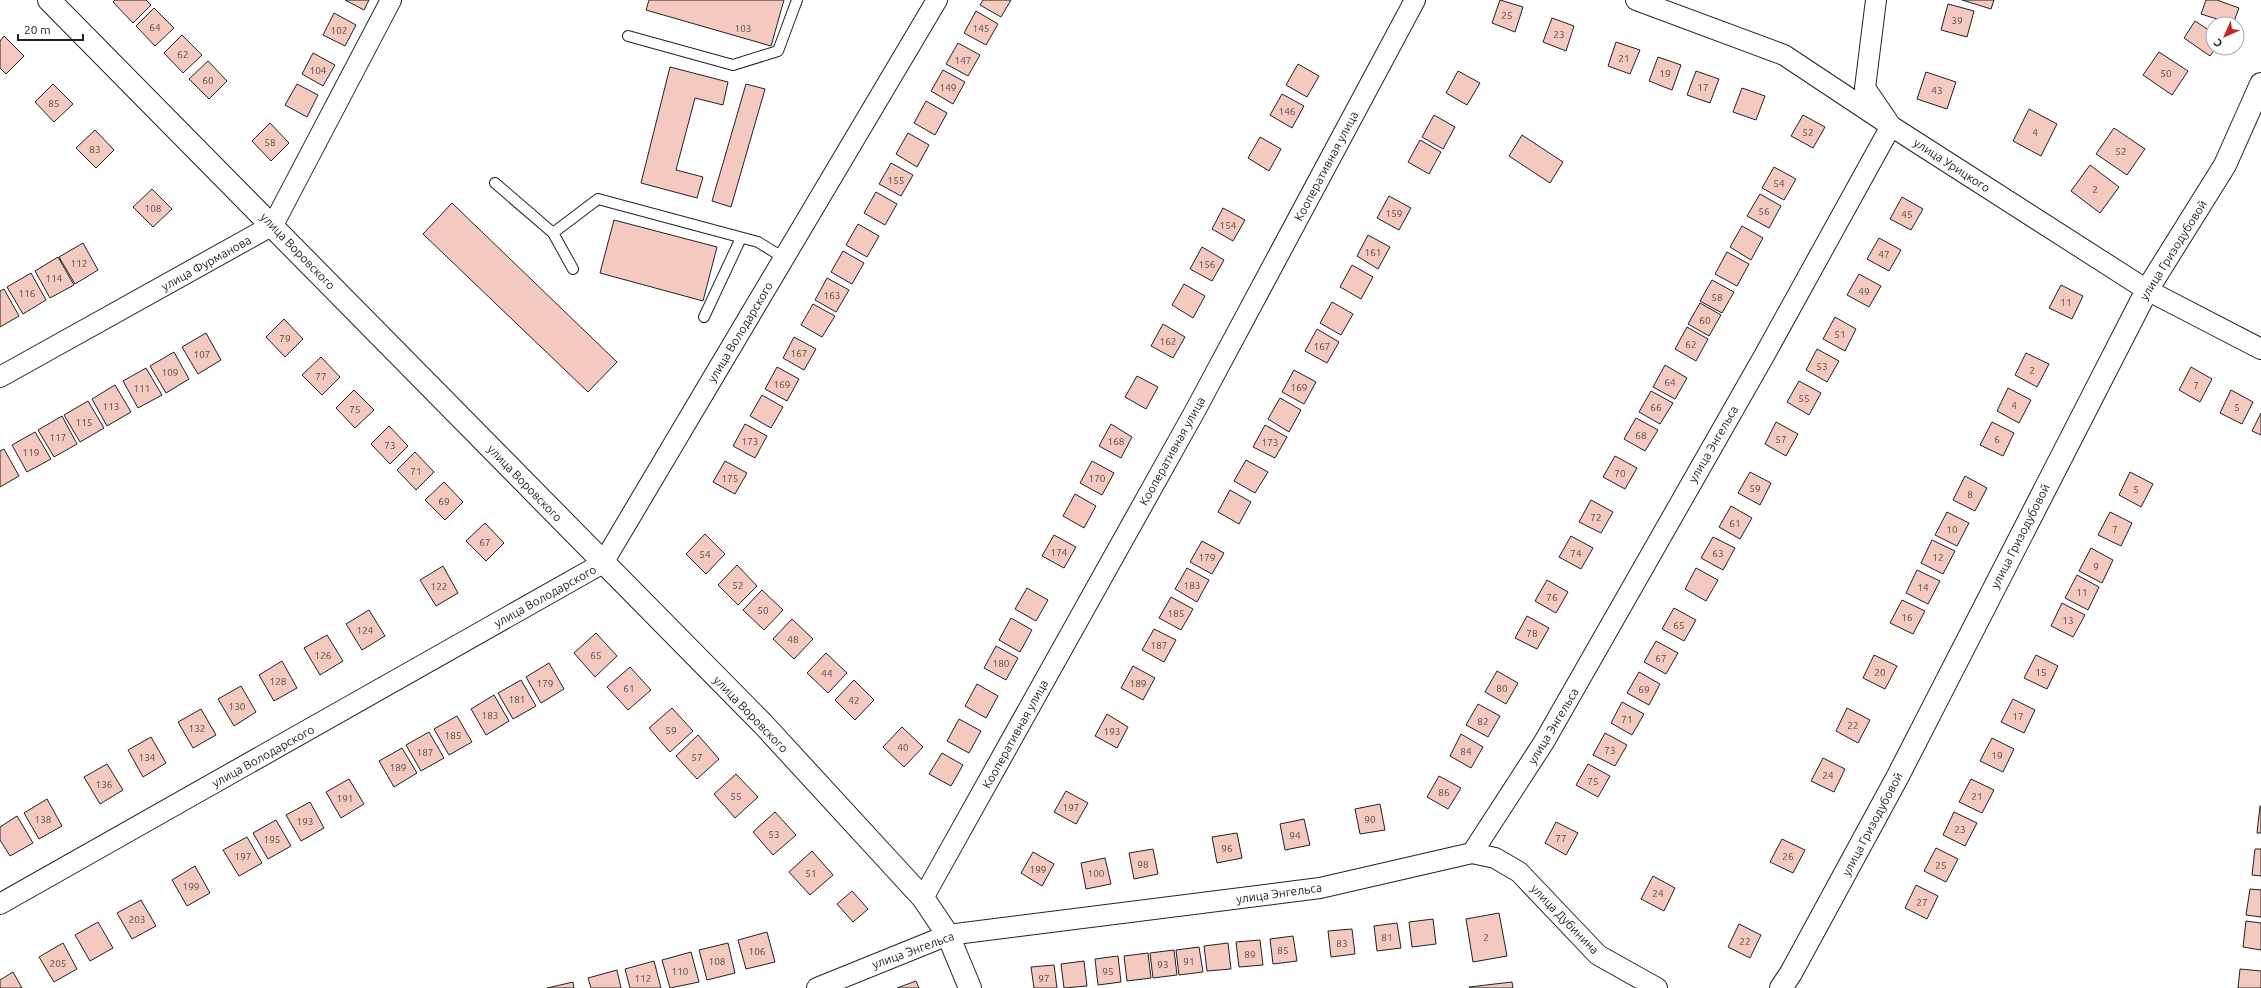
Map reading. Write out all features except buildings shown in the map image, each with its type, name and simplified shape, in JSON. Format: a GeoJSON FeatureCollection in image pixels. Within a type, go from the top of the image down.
{"type":"FeatureCollection","features":[{"type":"Feature","properties":{"kind":"street","name":"улица Воровского"},"geometry":{"type":"LineString","coordinates":[[49,0],[273,225],[763,724],[923,898],[948,935],[970,988]]}},
{"type":"Feature","properties":{"kind":"street"},"geometry":{"type":"LineString","coordinates":[[273,225],[391,0]]}},
{"type":"Feature","properties":{"kind":"street","name":"улица Володарского"},"geometry":{"type":"LineString","coordinates":[[0,904],[604,563],[937,0]]}},
{"type":"Feature","properties":{"kind":"street","name":"Кооперативная улица"},"geometry":{"type":"LineString","coordinates":[[923,898],[1191,418],[1415,0]]}},
{"type":"Feature","properties":{"kind":"street","name":"улица Урицкого"},"geometry":{"type":"LineString","coordinates":[[1636,0],[1784,55],[1891,126],[2147,290],[2261,349]]}},
{"type":"Feature","properties":{"kind":"street"},"geometry":{"type":"LineString","coordinates":[[1876,0],[1865,88],[1891,126]]}},
{"type":"Feature","properties":{"kind":"street","name":"улица Гризодубовой"},"geometry":{"type":"LineString","coordinates":[[1781,988],[1792,974],[1898,776],[2147,290],[2225,165],[2261,84]]}},
{"type":"Feature","properties":{"kind":"street","name":"улица Энгельса"},"geometry":{"type":"LineString","coordinates":[[817,988],[948,935],[1320,888],[1472,853],[1544,742],[1764,356],[1891,126]]}},
{"type":"Feature","properties":{"kind":"street","name":"улица Фурманова"},"geometry":{"type":"LineString","coordinates":[[0,377],[273,225]]}},
{"type":"Feature","properties":{"kind":"street","name":"улица Дубинина"},"geometry":{"type":"LineString","coordinates":[[1472,853],[1495,858],[1519,872],[1598,955],[1657,988]]}},
{"type":"Feature","properties":{"kind":"lane"},"geometry":{"type":"LineString","coordinates":[[628,36],[733,65],[778,51],[797,0]]}},
{"type":"Feature","properties":{"kind":"lane"},"geometry":{"type":"LineString","coordinates":[[495,183],[553,233],[573,269]]}},
{"type":"Feature","properties":{"kind":"lane"},"geometry":{"type":"LineString","coordinates":[[553,233],[598,199],[758,242],[784,258]]}},
{"type":"Feature","properties":{"kind":"lane"},"geometry":{"type":"LineString","coordinates":[[704,316],[740,238]]}}]}
